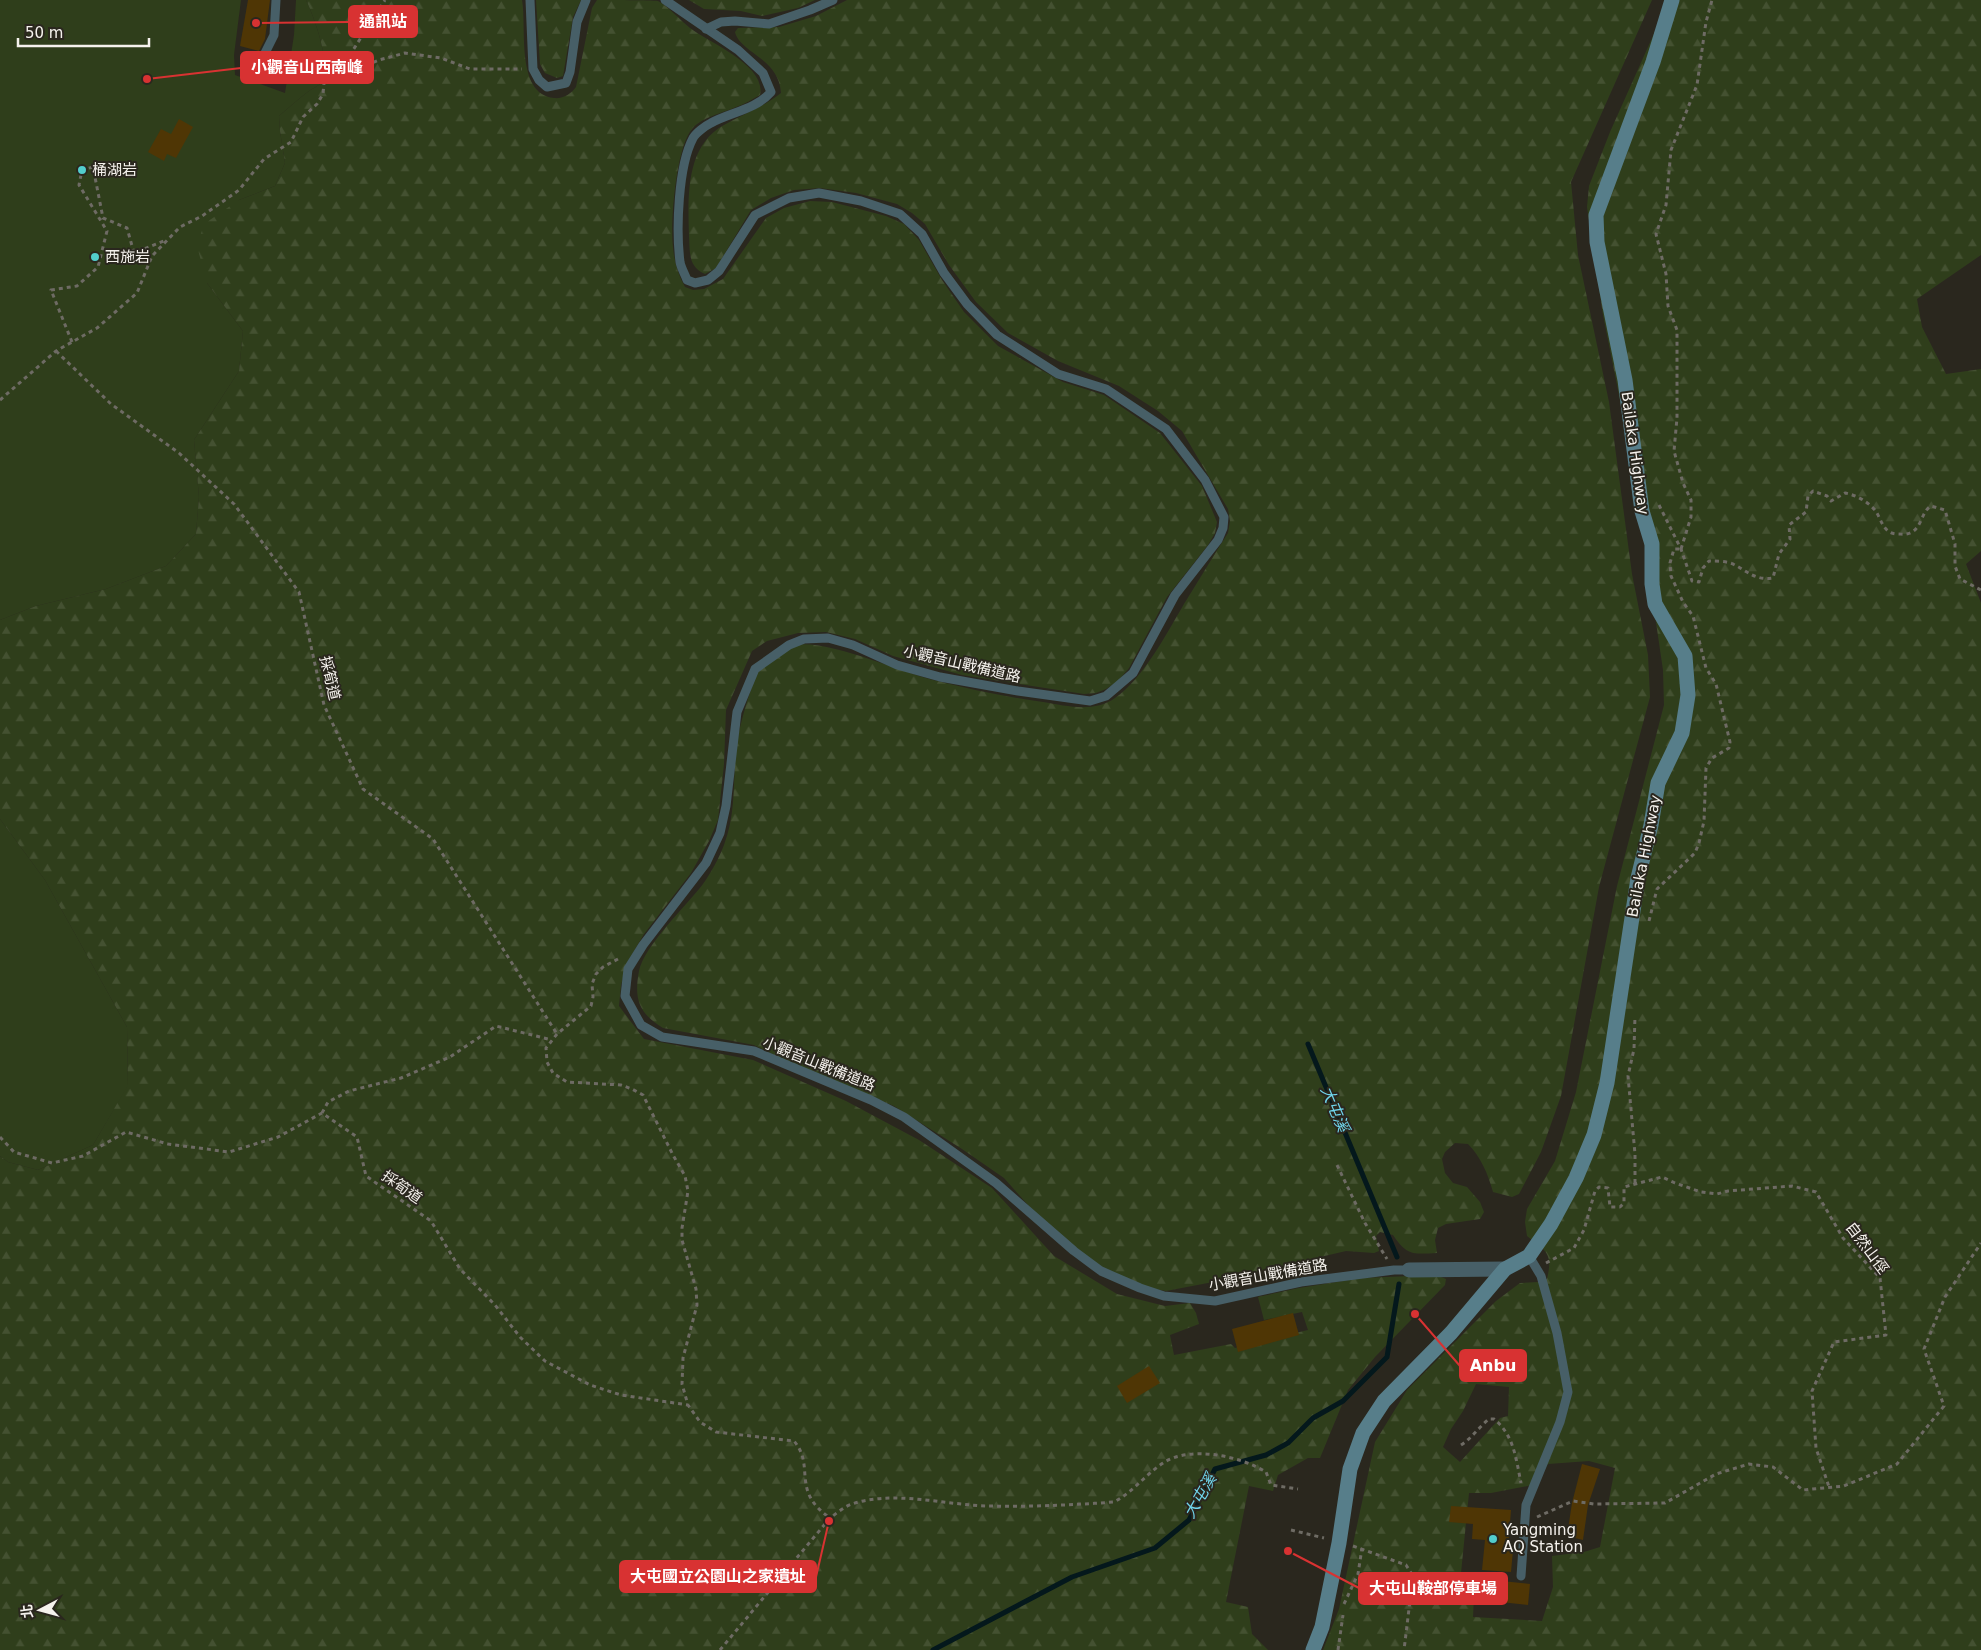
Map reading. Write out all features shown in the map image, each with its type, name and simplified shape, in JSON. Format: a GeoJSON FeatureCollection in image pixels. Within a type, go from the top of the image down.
{"type":"FeatureCollection","features":[{"type":"Feature","properties":{"kind":"main road","name":"Bailaka Highway"},"geometry":{"type":"LineString","coordinates":[[1313,1650],[1322,1627],[1337,1552],[1350,1468],[1364,1433],[1384,1401],[1450,1333],[1505,1269],[1533,1262],[1576,1178],[1594,1135],[1607,1083],[1638,878],[1651,825],[1658,783],[1682,733],[1688,695],[1685,656],[1655,604],[1652,584],[1652,544],[1642,511],[1625,380],[1597,242],[1596,215],[1652,62],[1672,0]]}},
{"type":"Feature","properties":{"kind":"street"},"geometry":{"type":"LineString","coordinates":[[1401,1270],[1505,1269]]}},
{"type":"Feature","properties":{"kind":"lane"},"geometry":{"type":"LineString","coordinates":[[264,54],[274,35],[276,0]]}},
{"type":"Feature","properties":{"kind":"lane"},"geometry":{"type":"LineString","coordinates":[[530,0],[533,69],[539,80],[547,87],[566,83],[570,72],[577,22],[586,0]]}},
{"type":"Feature","properties":{"kind":"lane","name":"小觀音山戰備道路"},"geometry":{"type":"LineString","coordinates":[[665,0],[738,50],[763,73],[771,92],[766,98],[756,104],[711,123],[694,136],[683,166],[678,235],[681,264],[687,280],[695,283],[708,280],[719,272],[755,215],[789,198],[819,193],[861,201],[900,214],[922,234],[944,273],[967,304],[997,335],[1058,374],[1106,389],[1166,429],[1205,480],[1224,517],[1223,528],[1218,540],[1175,595],[1133,673],[1106,696],[1090,701],[1018,692],[940,676],[897,665],[853,645],[828,638],[804,639],[789,645],[756,669],[737,712],[726,806],[720,833],[706,863],[643,945],[628,969],[625,996],[641,1025],[662,1037],[754,1052],[871,1100],[904,1117],[996,1183],[1074,1251],[1101,1271],[1164,1296],[1215,1301],[1301,1282],[1401,1270]]}},
{"type":"Feature","properties":{"kind":"lane"},"geometry":{"type":"LineString","coordinates":[[706,29],[720,22],[735,21],[768,24],[833,0]]}},
{"type":"Feature","properties":{"kind":"lane"},"geometry":{"type":"LineString","coordinates":[[1521,1576],[1526,1505],[1560,1422],[1568,1392],[1557,1333],[1541,1276],[1533,1262]]}},
{"type":"Feature","properties":{"kind":"path"},"geometry":{"type":"LineString","coordinates":[[0,400],[56,351],[97,328],[137,293],[152,256],[180,227],[202,216],[239,190],[264,159],[291,142],[303,117],[317,104],[323,94],[324,83],[339,72],[359,43],[384,0]]}},
{"type":"Feature","properties":{"kind":"path"},"geometry":{"type":"LineString","coordinates":[[1712,0],[1706,22],[1697,85],[1671,150],[1666,205],[1656,234],[1666,274],[1668,306],[1677,330],[1677,418],[1674,450],[1683,483],[1691,500],[1691,517],[1681,549],[1692,581],[1699,582],[1703,568],[1709,561],[1732,563],[1745,572],[1763,580],[1773,578],[1779,554],[1790,539],[1789,525],[1806,512],[1810,492],[1813,491],[1827,496],[1831,502],[1844,493],[1856,495],[1874,510],[1885,529],[1894,534],[1909,534],[1918,526],[1926,509],[1931,506],[1945,510],[1955,544],[1955,566],[1960,579],[1981,590]]}},
{"type":"Feature","properties":{"kind":"path"},"geometry":{"type":"LineString","coordinates":[[324,83],[378,60],[405,53],[441,58],[470,69],[533,69]]}},
{"type":"Feature","properties":{"kind":"path"},"geometry":{"type":"LineString","coordinates":[[72,342],[51,290],[77,286],[98,267],[107,231],[79,185],[82,170],[93,167],[103,218],[127,228],[134,254],[169,238]]}},
{"type":"Feature","properties":{"kind":"path","name":"採筍道"},"geometry":{"type":"LineString","coordinates":[[56,351],[111,404],[179,453],[234,504],[299,592],[324,705],[363,789],[433,838],[557,1034]]}},
{"type":"Feature","properties":{"kind":"path"},"geometry":{"type":"LineString","coordinates":[[1648,927],[1656,889],[1695,853],[1704,821],[1706,768],[1712,758],[1729,748],[1730,742],[1716,684],[1706,668],[1692,616],[1671,576],[1670,563],[1674,549],[1681,549]]}},
{"type":"Feature","properties":{"kind":"path"},"geometry":{"type":"LineString","coordinates":[[619,958],[603,967],[596,974],[592,984],[593,997],[591,1006],[557,1034],[546,1048],[546,1062],[554,1072],[567,1082],[621,1085],[643,1095],[685,1176],[688,1192],[682,1240],[696,1289],[698,1305],[683,1358],[682,1384],[688,1405],[700,1422],[716,1432],[784,1438],[794,1441],[800,1448],[804,1482],[808,1496],[817,1509],[830,1518]]}},
{"type":"Feature","properties":{"kind":"path"},"geometry":{"type":"LineString","coordinates":[[1533,1262],[1574,1248],[1584,1230],[1595,1190],[1608,1188],[1610,1207],[1620,1207],[1624,1203],[1624,1187],[1635,1183],[1635,1154],[1628,1076],[1634,1049],[1635,1008]]}},
{"type":"Feature","properties":{"kind":"path"},"geometry":{"type":"LineString","coordinates":[[0,1137],[14,1152],[52,1163],[83,1156],[126,1132],[168,1144],[229,1152],[278,1137],[322,1113],[328,1102],[349,1090],[401,1078],[443,1060],[496,1026],[548,1039],[551,1042]]}},
{"type":"Feature","properties":{"kind":"path","name":"採筍道"},"geometry":{"type":"LineString","coordinates":[[322,1113],[357,1137],[366,1176],[431,1221],[460,1269],[495,1305],[520,1337],[545,1360],[590,1385],[621,1395],[688,1405]]}},
{"type":"Feature","properties":{"kind":"path"},"geometry":{"type":"LineString","coordinates":[[1337,1164],[1365,1223],[1401,1270]]}},
{"type":"Feature","properties":{"kind":"path","name":"自然山徑"},"geometry":{"type":"LineString","coordinates":[[1635,1183],[1662,1177],[1701,1192],[1717,1194],[1728,1191],[1792,1186],[1816,1192],[1843,1238],[1880,1278],[1886,1335],[1834,1342],[1812,1391],[1816,1448],[1829,1487]]}},
{"type":"Feature","properties":{"kind":"path"},"geometry":{"type":"LineString","coordinates":[[1524,1523],[1573,1500],[1594,1504],[1665,1503],[1716,1474],[1749,1464],[1774,1467],[1802,1490],[1844,1486],[1897,1464],[1944,1406],[1924,1349],[1945,1297],[1981,1243]]}},
{"type":"Feature","properties":{"kind":"path"},"geometry":{"type":"LineString","coordinates":[[1461,1445],[1468,1441],[1480,1426],[1489,1419],[1494,1419],[1500,1424],[1509,1435],[1514,1449],[1526,1505]]}},
{"type":"Feature","properties":{"kind":"path"},"geometry":{"type":"LineString","coordinates":[[720,1650],[830,1518],[850,1504],[873,1499],[910,1499],[961,1505],[1009,1506],[1114,1502],[1123,1497],[1163,1463],[1177,1457],[1201,1454],[1236,1458],[1266,1472],[1271,1485],[1298,1489]]}},
{"type":"Feature","properties":{"kind":"path"},"geometry":{"type":"LineString","coordinates":[[1291,1530],[1317,1536]]}},
{"type":"Feature","properties":{"kind":"path"},"geometry":{"type":"LineString","coordinates":[[1350,1545],[1406,1565],[1414,1576],[1404,1650]]}},
{"type":"Feature","properties":{"kind":"path"},"geometry":{"type":"LineString","coordinates":[[1338,1650],[1344,1604],[1358,1574],[1362,1548]]}},
{"type":"Feature","properties":{"kind":"green space"},"geometry":{"type":"Polygon","coordinates":[[[0,0],[241,0],[234,55],[235,75],[285,93],[294,35],[296,0],[306,0],[321,41],[325,75],[321,83],[279,116],[285,163],[275,186],[239,200],[207,283],[243,331],[239,371],[194,440],[199,497],[196,534],[166,566],[106,589],[36,606],[0,620],[0,0]]]}},
{"type":"Feature","properties":{"kind":"green space"},"geometry":{"type":"Polygon","coordinates":[[[306,0],[522,0],[525,58],[528,72],[533,85],[542,94],[554,98],[566,96],[576,87],[592,8],[597,0],[658,1],[690,28],[735,56],[755,74],[760,84],[760,95],[701,121],[686,138],[678,168],[672,221],[675,263],[685,287],[693,290],[704,289],[723,279],[766,218],[784,208],[810,201],[832,202],[886,216],[904,224],[919,240],[942,280],[964,312],[998,346],[1063,382],[1104,395],[1160,433],[1202,486],[1217,522],[1215,533],[1208,545],[1167,597],[1129,668],[1118,681],[1096,693],[1084,694],[962,675],[893,656],[855,639],[826,632],[798,633],[767,641],[752,651],[726,710],[724,764],[718,820],[709,841],[691,873],[644,934],[628,961],[621,985],[619,1006],[644,1039],[753,1060],[846,1101],[919,1140],[992,1188],[1054,1256],[1117,1294],[1165,1306],[1190,1303],[1196,1313],[1199,1324],[1170,1335],[1174,1355],[1231,1344],[1235,1348],[1308,1330],[1302,1312],[1264,1320],[1258,1297],[1362,1278],[1436,1275],[1446,1279],[1445,1285],[1375,1357],[1348,1390],[1320,1458],[1308,1458],[1278,1475],[1273,1491],[1249,1486],[1226,1602],[1248,1607],[1252,1634],[1268,1650],[0,1650],[0,1156],[8,1162],[38,1170],[93,1145],[128,1085],[127,1027],[45,880],[0,819],[0,620],[36,606],[106,589],[166,566],[196,534],[199,497],[194,440],[239,371],[243,331],[207,283],[197,246],[204,224],[239,200],[275,186],[285,163],[279,116],[322,82],[325,75],[325,65],[321,41],[306,0]]]}},
{"type":"Feature","properties":{"kind":"green space"},"geometry":{"type":"Polygon","coordinates":[[[536,0],[581,0],[573,17],[563,76],[557,78],[545,73],[540,64],[536,0]]]}},
{"type":"Feature","properties":{"kind":"green space"},"geometry":{"type":"Polygon","coordinates":[[[689,0],[815,0],[798,8],[762,16],[741,11],[704,9],[689,0]]]}},
{"type":"Feature","properties":{"kind":"green space"},"geometry":{"type":"Polygon","coordinates":[[[847,0],[1652,0],[1571,182],[1578,255],[1609,402],[1632,574],[1648,655],[1650,697],[1599,887],[1561,1096],[1541,1152],[1519,1194],[1512,1197],[1493,1192],[1484,1166],[1468,1144],[1455,1143],[1445,1152],[1442,1159],[1445,1173],[1453,1183],[1467,1187],[1480,1202],[1484,1212],[1480,1219],[1446,1224],[1438,1228],[1435,1240],[1437,1253],[1422,1254],[1411,1252],[1402,1247],[1393,1235],[1380,1232],[1376,1236],[1379,1251],[1374,1253],[1346,1251],[1166,1291],[1133,1285],[1061,1242],[1004,1178],[894,1106],[794,1065],[754,1045],[663,1028],[648,1017],[640,1004],[637,989],[639,971],[643,961],[657,938],[703,884],[715,865],[724,845],[731,822],[739,731],[756,676],[762,666],[769,660],[787,648],[799,644],[816,645],[858,655],[919,676],[974,690],[1071,706],[1098,706],[1107,703],[1125,690],[1145,668],[1228,533],[1230,521],[1228,509],[1182,431],[1158,411],[1119,386],[1058,361],[1008,333],[976,302],[949,265],[925,224],[897,204],[856,193],[820,188],[794,190],[771,198],[751,210],[716,268],[705,274],[695,267],[691,258],[690,248],[689,190],[691,174],[702,146],[711,134],[724,125],[781,93],[779,81],[774,72],[738,39],[735,32],[738,28],[779,27],[816,16],[847,0]]]}},
{"type":"Feature","properties":{"kind":"green space"},"geometry":{"type":"Polygon","coordinates":[[[1669,0],[1981,0],[1981,255],[1917,299],[1922,327],[1946,374],[1981,369],[1981,551],[1966,564],[1981,603],[1981,1650],[1323,1650],[1339,1609],[1375,1442],[1407,1390],[1496,1301],[1520,1283],[1538,1282],[1547,1279],[1549,1258],[1544,1250],[1527,1236],[1525,1222],[1527,1209],[1555,1161],[1576,1092],[1617,886],[1664,705],[1663,670],[1633,465],[1603,315],[1587,207],[1589,186],[1610,132],[1669,0]],[[1476,1384],[1443,1447],[1460,1462],[1500,1418],[1508,1416],[1509,1387],[1476,1384]],[[1589,1461],[1548,1464],[1533,1485],[1491,1493],[1469,1493],[1459,1593],[1474,1595],[1473,1617],[1542,1621],[1553,1587],[1552,1556],[1584,1552],[1600,1547],[1615,1468],[1589,1461]]]}},
{"type":"Feature","properties":{"kind":"green space"},"geometry":{"type":"Polygon","coordinates":[[[0,819],[45,880],[127,1027],[128,1086],[93,1145],[38,1170],[8,1162],[0,1156],[0,819]]]}},
{"type":"Feature","properties":{"kind":"building"},"geometry":{"type":"Polygon","coordinates":[[[248,0],[270,0],[265,39],[259,51],[240,46],[248,0]]]}},
{"type":"Feature","properties":{"kind":"building"},"geometry":{"type":"Polygon","coordinates":[[[179,119],[193,127],[176,158],[167,154],[164,161],[148,152],[161,129],[171,134],[179,119]]]}},
{"type":"Feature","properties":{"kind":"building"},"geometry":{"type":"Polygon","coordinates":[[[1293,1313],[1299,1335],[1238,1352],[1232,1329],[1293,1313]]]}},
{"type":"Feature","properties":{"kind":"building"},"geometry":{"type":"Polygon","coordinates":[[[1149,1366],[1160,1383],[1127,1403],[1117,1386],[1149,1366]]]}},
{"type":"Feature","properties":{"kind":"building"},"geometry":{"type":"Polygon","coordinates":[[[1582,1464],[1600,1469],[1588,1505],[1583,1540],[1567,1536],[1572,1503],[1582,1464]]]}},
{"type":"Feature","properties":{"kind":"building","name":"Yangming AQ Station"},"geometry":{"type":"Polygon","coordinates":[[[1451,1506],[1511,1510],[1508,1549],[1513,1550],[1511,1572],[1482,1570],[1485,1540],[1472,1539],[1473,1524],[1449,1522],[1451,1506]]]}},
{"type":"Feature","properties":{"kind":"building"},"geometry":{"type":"Polygon","coordinates":[[[1502,1581],[1530,1584],[1528,1605],[1500,1602],[1502,1581]]]}},
{"type":"Feature","properties":{"kind":"waterway","name":"大屯溪"},"geometry":{"type":"LineString","coordinates":[[1308,1044],[1397,1257]]}},
{"type":"Feature","properties":{"kind":"waterway","name":"大屯溪"},"geometry":{"type":"LineString","coordinates":[[933,1650],[1072,1577],[1155,1548],[1189,1520],[1215,1469],[1266,1455],[1288,1443],[1313,1418],[1343,1401],[1387,1357],[1399,1284]]}},
{"type":"Feature","properties":{"kind":"place","name":"通訊站"},"geometry":{"type":"Point","coordinates":[256,23]}},
{"type":"Feature","properties":{"kind":"place","name":"小觀音山西南峰"},"geometry":{"type":"Point","coordinates":[147,79]}},
{"type":"Feature","properties":{"kind":"place","name":"桶湖岩"},"geometry":{"type":"Point","coordinates":[82,170]}},
{"type":"Feature","properties":{"kind":"place","name":"西施岩"},"geometry":{"type":"Point","coordinates":[95,257]}},
{"type":"Feature","properties":{"kind":"place","name":"Anbu"},"geometry":{"type":"Point","coordinates":[1415,1314]}},
{"type":"Feature","properties":{"kind":"place","name":"大屯國立公園山之家遺址"},"geometry":{"type":"Point","coordinates":[829,1521]}},
{"type":"Feature","properties":{"kind":"place","name":"Yangming AQ Station"},"geometry":{"type":"Point","coordinates":[1493,1539]}},
{"type":"Feature","properties":{"kind":"place","name":"大屯山鞍部停車場"},"geometry":{"type":"Point","coordinates":[1288,1551]}}]}
